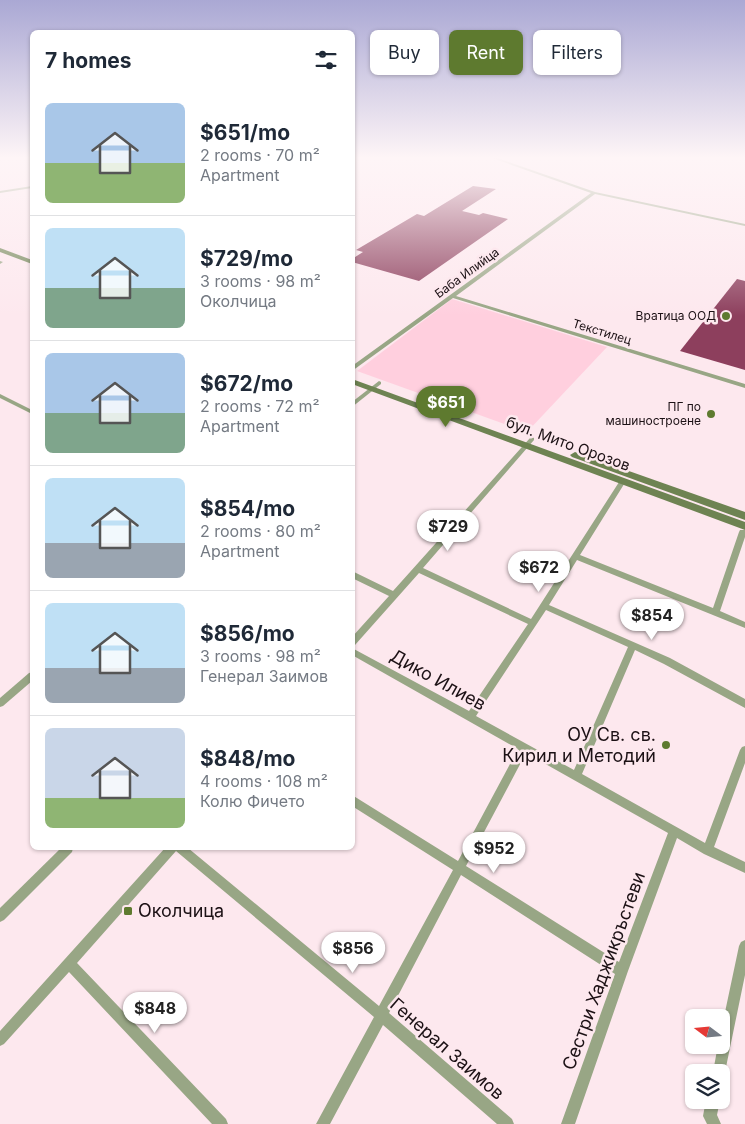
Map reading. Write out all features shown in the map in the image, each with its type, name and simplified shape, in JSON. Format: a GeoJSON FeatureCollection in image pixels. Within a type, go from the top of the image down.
{"type":"FeatureCollection","features":[{"type":"Feature","properties":{"kind":"main road"},"geometry":{"type":"LineString","coordinates":[[0,246],[30,257]]}},
{"type":"Feature","properties":{"kind":"main road"},"geometry":{"type":"LineString","coordinates":[[0,252],[30,261]]}},
{"type":"Feature","properties":{"kind":"main road","name":"бул. Мито Орозов"},"geometry":{"type":"LineString","coordinates":[[355,376],[376,386],[530,442],[745,516]]}},
{"type":"Feature","properties":{"kind":"main road","name":"бул. Мито Орозов"},"geometry":{"type":"LineString","coordinates":[[355,382],[376,386]]}},
{"type":"Feature","properties":{"kind":"main road","name":"бул. Мито Орозов"},"geometry":{"type":"LineString","coordinates":[[530,442],[744,529]]}},
{"type":"Feature","properties":{"kind":"street","name":"Баба Илийца"},"geometry":{"type":"LineString","coordinates":[[355,367],[570,210]]}},
{"type":"Feature","properties":{"kind":"street"},"geometry":{"type":"LineString","coordinates":[[676,210],[745,225]]}},
{"type":"Feature","properties":{"kind":"street","name":"Текстилец"},"geometry":{"type":"LineString","coordinates":[[452,296],[745,386]]}},
{"type":"Feature","properties":{"kind":"street"},"geometry":{"type":"LineString","coordinates":[[355,403],[376,386]]}},
{"type":"Feature","properties":{"kind":"street"},"geometry":{"type":"LineString","coordinates":[[0,396],[30,411]]}},
{"type":"Feature","properties":{"kind":"street"},"geometry":{"type":"LineString","coordinates":[[355,641],[530,442]]}},
{"type":"Feature","properties":{"kind":"street"},"geometry":{"type":"LineString","coordinates":[[470,717],[624,481]]}},
{"type":"Feature","properties":{"kind":"street"},"geometry":{"type":"LineString","coordinates":[[715,613],[744,529]]}},
{"type":"Feature","properties":{"kind":"street"},"geometry":{"type":"LineString","coordinates":[[576,556],[745,625]]}},
{"type":"Feature","properties":{"kind":"street"},"geometry":{"type":"LineString","coordinates":[[418,569],[533,623]]}},
{"type":"Feature","properties":{"kind":"street"},"geometry":{"type":"LineString","coordinates":[[355,575],[395,595]]}},
{"type":"Feature","properties":{"kind":"street"},"geometry":{"type":"LineString","coordinates":[[544,606],[667,661],[745,704]]}},
{"type":"Feature","properties":{"kind":"street"},"geometry":{"type":"LineString","coordinates":[[576,776],[633,645]]}},
{"type":"Feature","properties":{"kind":"street","name":"Дико Илиев"},"geometry":{"type":"LineString","coordinates":[[355,653],[708,850],[745,868]]}},
{"type":"Feature","properties":{"kind":"street"},"geometry":{"type":"LineString","coordinates":[[0,703],[30,678]]}},
{"type":"Feature","properties":{"kind":"street"},"geometry":{"type":"LineString","coordinates":[[323,1124],[524,747]]}},
{"type":"Feature","properties":{"kind":"street"},"geometry":{"type":"LineString","coordinates":[[708,850],[745,750]]}},
{"type":"Feature","properties":{"kind":"street"},"geometry":{"type":"LineString","coordinates":[[355,802],[622,971]]}},
{"type":"Feature","properties":{"kind":"street","name":"Сестри Хаджикръстеви"},"geometry":{"type":"LineString","coordinates":[[568,1124],[674,830]]}},
{"type":"Feature","properties":{"kind":"street"},"geometry":{"type":"LineString","coordinates":[[0,916],[66,850]]}},
{"type":"Feature","properties":{"kind":"street"},"geometry":{"type":"LineString","coordinates":[[0,1040],[170,850]]}},
{"type":"Feature","properties":{"kind":"street","name":"Генерал Заимов"},"geometry":{"type":"LineString","coordinates":[[182,850],[381,1015],[507,1124]]}},
{"type":"Feature","properties":{"kind":"street"},"geometry":{"type":"LineString","coordinates":[[721,1064],[745,946]]}},
{"type":"Feature","properties":{"kind":"street"},"geometry":{"type":"LineString","coordinates":[[68,963],[221,1124]]}},
{"type":"Feature","properties":{"kind":"street"},"geometry":{"type":"LineString","coordinates":[[711,1109],[710,1116],[714,1124]]}},
{"type":"Feature","properties":{"kind":"shaded area"},"geometry":{"type":"Polygon","coordinates":[[[452,299],[607,347],[527,432],[357,371],[452,299]]]}},
{"type":"Feature","properties":{"kind":"building"},"geometry":{"type":"Polygon","coordinates":[[[433,210],[463,210],[508,219],[419,281],[355,263],[355,257],[363,252],[356,250],[417,214],[424,216],[433,210]]]}},
{"type":"Feature","properties":{"kind":"building","name":"Вратица ООД"},"geometry":{"type":"Polygon","coordinates":[[[737,279],[745,281],[745,370],[680,351],[737,279]]]}},
{"type":"Feature","properties":{"kind":"place","name":"Вратица ООД"},"geometry":{"type":"Point","coordinates":[726,316]}},
{"type":"Feature","properties":{"kind":"place","name":"ПГ по машиностроене"},"geometry":{"type":"Point","coordinates":[711,414]}},
{"type":"Feature","properties":{"kind":"place","name":"ОУ Св. св. Кирил и Методий"},"geometry":{"type":"Point","coordinates":[666,745]}},
{"type":"Feature","properties":{"kind":"place","name":"Околчица"},"geometry":{"type":"Point","coordinates":[128,911]}}]}
